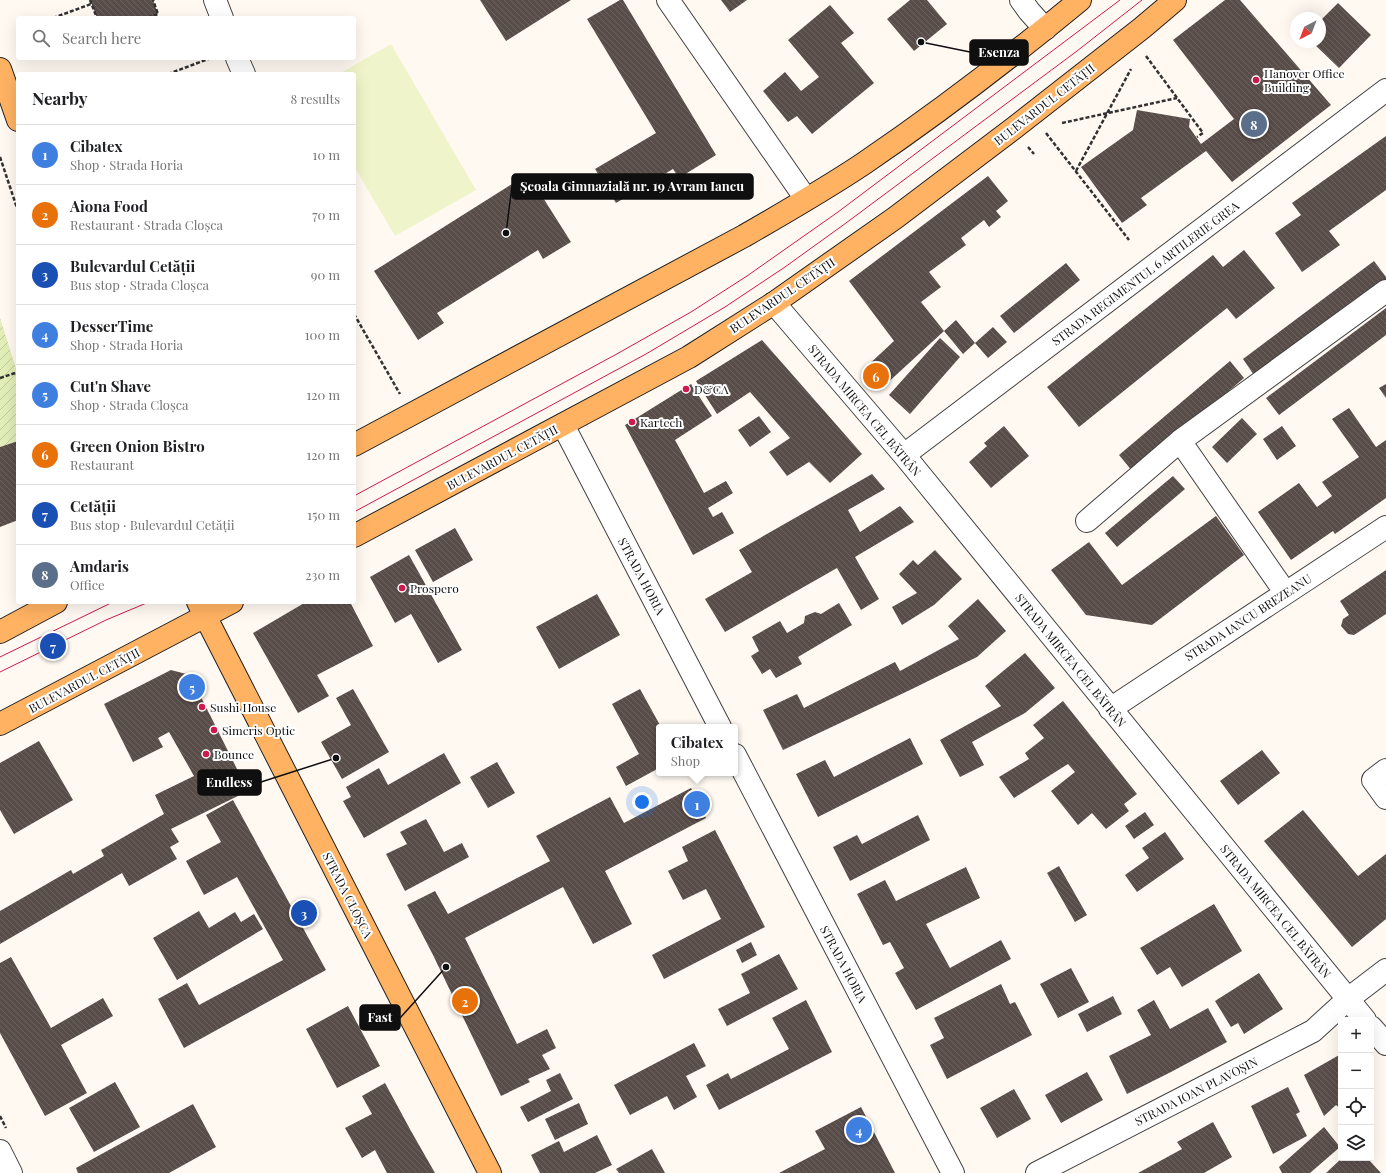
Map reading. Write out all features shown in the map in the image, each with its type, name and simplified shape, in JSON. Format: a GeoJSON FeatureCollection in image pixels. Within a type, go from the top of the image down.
{"type":"FeatureCollection","features":[{"type":"Feature","properties":{"kind":"main road"},"geometry":{"type":"LineString","coordinates":[[356,444],[737,240],[806,199],[862,164],[923,122],[1045,29],[1080,0]]}},
{"type":"Feature","properties":{"kind":"main road","name":"BULEVARDUL CETĂȚII"},"geometry":{"type":"LineString","coordinates":[[356,535],[689,357],[774,303],[901,214],[1014,128],[1176,0]]}},
{"type":"Feature","properties":{"kind":"main road"},"geometry":{"type":"LineString","coordinates":[[0,69],[16,114]]}},
{"type":"Feature","properties":{"kind":"main road"},"geometry":{"type":"LineString","coordinates":[[0,632],[52,604]]}},
{"type":"Feature","properties":{"kind":"main road"},"geometry":{"type":"LineString","coordinates":[[193,604],[202,609]]}},
{"type":"Feature","properties":{"kind":"main road","name":"BULEVARDUL CETĂȚII"},"geometry":{"type":"LineString","coordinates":[[0,724],[202,609],[223,604]]}},
{"type":"Feature","properties":{"kind":"main road","name":"STRADA CLOȘCA"},"geometry":{"type":"LineString","coordinates":[[202,609],[490,1173]]}},
{"type":"Feature","properties":{"kind":"street"},"geometry":{"type":"LineString","coordinates":[[215,0],[221,16]]}},
{"type":"Feature","properties":{"kind":"street"},"geometry":{"type":"LineString","coordinates":[[668,0],[806,199]]}},
{"type":"Feature","properties":{"kind":"street"},"geometry":{"type":"LineString","coordinates":[[1021,0],[1045,29]]}},
{"type":"Feature","properties":{"kind":"street"},"geometry":{"type":"LineString","coordinates":[[238,60],[243,72]]}},
{"type":"Feature","properties":{"kind":"street","name":"STRADA REGIMENTUL 6 ARTILERIE GREA"},"geometry":{"type":"LineString","coordinates":[[904,455],[1386,90]]}},
{"type":"Feature","properties":{"kind":"street"},"geometry":{"type":"LineString","coordinates":[[1086,521],[1180,441],[1386,291]]}},
{"type":"Feature","properties":{"kind":"street","name":"STRADA MIRCEA CEL BĂTRÂN"},"geometry":{"type":"LineString","coordinates":[[774,303],[904,455],[1363,1017]]}},
{"type":"Feature","properties":{"kind":"street","name":"STRADA HORIA"},"geometry":{"type":"LineString","coordinates":[[563,425],[718,724]]}},
{"type":"Feature","properties":{"kind":"street"},"geometry":{"type":"LineString","coordinates":[[1180,441],[1285,592]]}},
{"type":"Feature","properties":{"kind":"street","name":"STRADA IANCU BREZEANU"},"geometry":{"type":"LineString","coordinates":[[1110,709],[1285,592],[1386,527]]}},
{"type":"Feature","properties":{"kind":"street","name":"STRADA HORIA"},"geometry":{"type":"LineString","coordinates":[[738,761],[953,1173]]}},
{"type":"Feature","properties":{"kind":"street"},"geometry":{"type":"LineString","coordinates":[[1386,770],[1373,780],[1386,798]]}},
{"type":"Feature","properties":{"kind":"street","name":"STRADA IOAN PLAVOȘIN"},"geometry":{"type":"LineString","coordinates":[[1037,1173],[1313,1031],[1348,999],[1386,970]]}},
{"type":"Feature","properties":{"kind":"street"},"geometry":{"type":"LineString","coordinates":[[1374,1030],[1386,1044]]}},
{"type":"Feature","properties":{"kind":"street"},"geometry":{"type":"LineString","coordinates":[[0,1151],[11,1173]]}},
{"type":"Feature","properties":{"kind":"path"},"geometry":{"type":"LineString","coordinates":[[90,0],[96,16]]}},
{"type":"Feature","properties":{"kind":"path"},"geometry":{"type":"LineString","coordinates":[[153,0],[158,14],[153,16]]}},
{"type":"Feature","properties":{"kind":"path"},"geometry":{"type":"LineString","coordinates":[[58,16],[91,4]]}},
{"type":"Feature","properties":{"kind":"path"},"geometry":{"type":"LineString","coordinates":[[1142,50],[1203,133],[1197,137]]}},
{"type":"Feature","properties":{"kind":"path"},"geometry":{"type":"LineString","coordinates":[[173,72],[206,60]]}},
{"type":"Feature","properties":{"kind":"path"},"geometry":{"type":"LineString","coordinates":[[1076,171],[1135,63]]}},
{"type":"Feature","properties":{"kind":"path"},"geometry":{"type":"LineString","coordinates":[[1057,124],[1177,98]]}},
{"type":"Feature","properties":{"kind":"path"},"geometry":{"type":"LineString","coordinates":[[1042,128],[1130,240]]}},
{"type":"Feature","properties":{"kind":"path"},"geometry":{"type":"LineString","coordinates":[[0,157],[16,205]]}},
{"type":"Feature","properties":{"kind":"path"},"geometry":{"type":"LineString","coordinates":[[356,318],[402,398]]}},
{"type":"Feature","properties":{"kind":"path"},"geometry":{"type":"LineString","coordinates":[[0,378],[16,373]]}},
{"type":"Feature","properties":{"kind":"green space"},"geometry":{"type":"Polygon","coordinates":[[[391,44],[476,190],[395,236],[356,169],[356,72],[342,72],[391,44]]]}},
{"type":"Feature","properties":{"kind":"green space"},"geometry":{"type":"Polygon","coordinates":[[[0,318],[16,369],[16,442],[0,447],[0,318]]]}},
{"type":"Feature","properties":{"kind":"building"},"geometry":{"type":"Polygon","coordinates":[[[90,0],[153,0],[158,14],[153,16],[96,16],[90,0]]]}},
{"type":"Feature","properties":{"kind":"building"},"geometry":{"type":"Polygon","coordinates":[[[480,0],[571,0],[506,41],[480,0]]]}},
{"type":"Feature","properties":{"kind":"building"},"geometry":{"type":"Polygon","coordinates":[[[620,0],[623,0],[716,155],[679,178],[673,169],[616,203],[595,169],[656,133],[587,19],[620,0]]]}},
{"type":"Feature","properties":{"kind":"building"},"geometry":{"type":"Polygon","coordinates":[[[721,0],[747,0],[730,12],[721,0]]]}},
{"type":"Feature","properties":{"kind":"building"},"geometry":{"type":"Polygon","coordinates":[[[910,0],[927,0],[947,24],[914,51],[887,19],[910,0]]]}},
{"type":"Feature","properties":{"kind":"building","name":"Hanover Office Building"},"geometry":{"type":"Polygon","coordinates":[[[1225,0],[1240,0],[1331,105],[1232,182],[1206,151],[1141,198],[1147,205],[1122,223],[1081,167],[1133,130],[1137,110],[1190,119],[1189,127],[1201,144],[1234,119],[1173,40],[1225,0]]]}},
{"type":"Feature","properties":{"kind":"building"},"geometry":{"type":"Polygon","coordinates":[[[1338,3],[1371,35],[1339,68],[1318,48],[1326,48],[1326,15],[1338,3]]]}},
{"type":"Feature","properties":{"kind":"building"},"geometry":{"type":"Polygon","coordinates":[[[830,5],[854,33],[841,43],[874,83],[812,134],[797,116],[788,122],[763,91],[785,72],[801,91],[819,77],[788,40],[830,5]]]}},
{"type":"Feature","properties":{"kind":"building"},"geometry":{"type":"Polygon","coordinates":[[[1386,136],[1386,190],[1329,231],[1340,245],[1302,272],[1275,233],[1301,215],[1292,203],[1386,136]]]}},
{"type":"Feature","properties":{"kind":"building"},"geometry":{"type":"Polygon","coordinates":[[[528,174],[571,242],[543,259],[538,250],[437,313],[444,323],[418,340],[374,271],[528,174]]]}},
{"type":"Feature","properties":{"kind":"building"},"geometry":{"type":"Polygon","coordinates":[[[988,176],[1008,201],[996,211],[1001,217],[989,227],[984,220],[961,238],[966,245],[929,272],[941,287],[921,302],[944,331],[883,387],[865,368],[894,341],[849,281],[988,176]]]}},
{"type":"Feature","properties":{"kind":"building"},"geometry":{"type":"Polygon","coordinates":[[[1244,250],[1275,288],[1236,319],[1227,308],[1079,427],[1047,387],[1213,255],[1223,267],[1244,250]]]}},
{"type":"Feature","properties":{"kind":"building"},"geometry":{"type":"Polygon","coordinates":[[[1374,261],[1386,277],[1386,281],[1256,378],[1243,359],[1374,261]]]}},
{"type":"Feature","properties":{"kind":"building"},"geometry":{"type":"Polygon","coordinates":[[[1066,263],[1080,280],[1014,333],[1000,316],[1066,263]]]}},
{"type":"Feature","properties":{"kind":"building"},"geometry":{"type":"Polygon","coordinates":[[[1386,308],[1386,335],[1279,415],[1266,398],[1386,308]]]}},
{"type":"Feature","properties":{"kind":"building"},"geometry":{"type":"Polygon","coordinates":[[[956,320],[975,343],[963,354],[944,331],[956,320]]]}},
{"type":"Feature","properties":{"kind":"building"},"geometry":{"type":"Polygon","coordinates":[[[993,327],[1007,342],[988,358],[975,343],[993,327]]]}},
{"type":"Feature","properties":{"kind":"building"},"geometry":{"type":"Polygon","coordinates":[[[940,338],[960,357],[910,414],[889,395],[940,338]]]}},
{"type":"Feature","properties":{"kind":"building"},"geometry":{"type":"Polygon","coordinates":[[[762,340],[862,454],[830,483],[809,462],[787,476],[769,452],[790,438],[750,392],[717,414],[696,381],[762,340]]]}},
{"type":"Feature","properties":{"kind":"building"},"geometry":{"type":"Polygon","coordinates":[[[1230,361],[1244,378],[1133,472],[1119,455],[1230,361]]]}},
{"type":"Feature","properties":{"kind":"building"},"geometry":{"type":"Polygon","coordinates":[[[691,384],[712,416],[675,440],[704,493],[726,481],[733,493],[708,508],[713,517],[722,512],[734,533],[693,555],[625,425],[691,384]]]}},
{"type":"Feature","properties":{"kind":"building"},"geometry":{"type":"Polygon","coordinates":[[[1386,384],[1386,398],[1379,388],[1386,384]]]}},
{"type":"Feature","properties":{"kind":"building"},"geometry":{"type":"Polygon","coordinates":[[[1349,408],[1376,447],[1386,440],[1386,498],[1335,534],[1333,531],[1291,560],[1258,512],[1299,483],[1317,507],[1332,496],[1322,482],[1359,457],[1332,419],[1349,408]]]}},
{"type":"Feature","properties":{"kind":"building"},"geometry":{"type":"Polygon","coordinates":[[[759,416],[771,432],[750,447],[738,430],[759,416]]]}},
{"type":"Feature","properties":{"kind":"building"},"geometry":{"type":"Polygon","coordinates":[[[1242,418],[1257,434],[1227,463],[1212,447],[1242,418]]]}},
{"type":"Feature","properties":{"kind":"building"},"geometry":{"type":"Polygon","coordinates":[[[1004,426],[1029,456],[991,488],[969,462],[987,446],[984,443],[1004,426]]]}},
{"type":"Feature","properties":{"kind":"building"},"geometry":{"type":"Polygon","coordinates":[[[1282,426],[1296,446],[1277,460],[1263,439],[1282,426]]]}},
{"type":"Feature","properties":{"kind":"building"},"geometry":{"type":"Polygon","coordinates":[[[16,442],[16,521],[0,527],[0,447],[16,442]]]}},
{"type":"Feature","properties":{"kind":"building"},"geometry":{"type":"Polygon","coordinates":[[[872,474],[885,489],[848,510],[860,532],[900,506],[914,522],[855,557],[879,599],[861,610],[837,568],[725,632],[705,599],[752,572],[739,550],[872,474]]]}},
{"type":"Feature","properties":{"kind":"building"},"geometry":{"type":"Polygon","coordinates":[[[1173,476],[1185,489],[1117,547],[1105,533],[1173,476]]]}},
{"type":"Feature","properties":{"kind":"building"},"geometry":{"type":"Polygon","coordinates":[[[1216,516],[1244,555],[1152,625],[1086,615],[1051,570],[1089,542],[1122,585],[1216,516]]]}},
{"type":"Feature","properties":{"kind":"building"},"geometry":{"type":"Polygon","coordinates":[[[455,528],[473,560],[433,582],[415,550],[455,528]]]}},
{"type":"Feature","properties":{"kind":"building"},"geometry":{"type":"Polygon","coordinates":[[[935,550],[962,579],[934,605],[902,625],[892,607],[917,593],[899,574],[913,560],[918,565],[935,550]]]}},
{"type":"Feature","properties":{"kind":"building","name":"Prospero"},"geometry":{"type":"Polygon","coordinates":[[[409,555],[462,650],[438,663],[411,614],[395,623],[370,577],[409,555]]]}},
{"type":"Feature","properties":{"kind":"building"},"geometry":{"type":"Polygon","coordinates":[[[1386,570],[1386,614],[1354,635],[1348,634],[1341,626],[1343,619],[1349,615],[1340,601],[1386,570]]]}},
{"type":"Feature","properties":{"kind":"building"},"geometry":{"type":"Polygon","coordinates":[[[597,594],[620,635],[559,669],[536,627],[597,594]]]}},
{"type":"Feature","properties":{"kind":"building"},"geometry":{"type":"Polygon","coordinates":[[[978,599],[1006,631],[977,657],[783,750],[763,710],[797,694],[804,708],[895,662],[900,671],[959,639],[948,626],[978,599]]]}},
{"type":"Feature","properties":{"kind":"building"},"geometry":{"type":"Polygon","coordinates":[[[839,603],[852,625],[798,657],[802,664],[776,678],[770,669],[762,674],[751,656],[759,651],[752,637],[780,621],[787,633],[804,623],[805,616],[815,612],[821,614],[839,603]]]}},
{"type":"Feature","properties":{"kind":"building"},"geometry":{"type":"Polygon","coordinates":[[[303,604],[351,604],[373,646],[317,675],[329,696],[298,713],[253,633],[303,604]]]}},
{"type":"Feature","properties":{"kind":"building"},"geometry":{"type":"Polygon","coordinates":[[[1025,653],[1055,688],[1025,713],[972,742],[984,765],[960,777],[940,740],[1001,706],[985,686],[1025,653]]]}},
{"type":"Feature","properties":{"kind":"building"},"geometry":{"type":"Polygon","coordinates":[[[171,670],[190,675],[248,791],[171,829],[179,842],[170,847],[177,859],[129,886],[122,873],[0,944],[0,911],[71,870],[73,874],[104,856],[101,850],[164,814],[155,795],[194,776],[169,732],[158,738],[163,747],[133,762],[104,704],[171,670]]]}},
{"type":"Feature","properties":{"kind":"building"},"geometry":{"type":"Polygon","coordinates":[[[353,689],[389,752],[342,779],[321,742],[351,725],[336,698],[353,689]]]}},
{"type":"Feature","properties":{"kind":"building"},"geometry":{"type":"Polygon","coordinates":[[[640,689],[659,724],[656,724],[656,770],[626,786],[616,767],[639,754],[612,704],[640,689]]]}},
{"type":"Feature","properties":{"kind":"building"},"geometry":{"type":"Polygon","coordinates":[[[1063,701],[1137,794],[1124,804],[1129,811],[1106,829],[1092,813],[1078,825],[1051,791],[1075,772],[1068,764],[1014,798],[999,777],[1029,759],[1025,753],[1044,738],[1033,725],[1063,701]]]}},
{"type":"Feature","properties":{"kind":"building"},"geometry":{"type":"Polygon","coordinates":[[[910,738],[923,764],[818,817],[796,774],[825,760],[834,777],[910,738]]]}},
{"type":"Feature","properties":{"kind":"building"},"geometry":{"type":"Polygon","coordinates":[[[39,741],[73,800],[14,834],[0,810],[0,763],[39,741]]]}},
{"type":"Feature","properties":{"kind":"building"},"geometry":{"type":"Polygon","coordinates":[[[1262,750],[1280,773],[1238,805],[1220,781],[1262,750]]]}},
{"type":"Feature","properties":{"kind":"building"},"geometry":{"type":"Polygon","coordinates":[[[444,753],[461,783],[364,838],[343,801],[351,797],[346,787],[379,768],[388,785],[444,753]]]}},
{"type":"Feature","properties":{"kind":"building"},"geometry":{"type":"Polygon","coordinates":[[[497,762],[515,793],[488,808],[470,777],[497,762]]]}},
{"type":"Feature","properties":{"kind":"building"},"geometry":{"type":"Polygon","coordinates":[[[691,788],[706,818],[605,871],[632,924],[593,944],[563,887],[465,938],[517,1044],[547,1029],[556,1048],[542,1055],[550,1069],[528,1079],[530,1082],[501,1096],[433,955],[407,905],[435,891],[448,914],[550,861],[536,836],[610,797],[624,823],[691,788]]]}},
{"type":"Feature","properties":{"kind":"building"},"geometry":{"type":"Polygon","coordinates":[[[233,800],[326,970],[184,1048],[158,999],[187,983],[199,1005],[283,960],[237,877],[204,895],[186,861],[221,842],[206,815],[233,800]]]}},
{"type":"Feature","properties":{"kind":"building"},"geometry":{"type":"Polygon","coordinates":[[[1303,810],[1358,876],[1386,854],[1386,919],[1352,947],[1264,841],[1303,810]]]}},
{"type":"Feature","properties":{"kind":"building"},"geometry":{"type":"Polygon","coordinates":[[[1145,812],[1154,825],[1134,839],[1125,826],[1145,812]]]}},
{"type":"Feature","properties":{"kind":"building"},"geometry":{"type":"Polygon","coordinates":[[[918,815],[930,840],[850,881],[833,847],[857,835],[862,844],[918,815]]]}},
{"type":"Feature","properties":{"kind":"building"},"geometry":{"type":"Polygon","coordinates":[[[426,819],[444,852],[462,843],[469,857],[405,891],[386,854],[407,844],[400,832],[426,819]]]}},
{"type":"Feature","properties":{"kind":"building"},"geometry":{"type":"Polygon","coordinates":[[[715,830],[765,927],[664,979],[652,955],[721,919],[706,889],[683,900],[668,871],[688,861],[682,847],[715,830]]]}},
{"type":"Feature","properties":{"kind":"building"},"geometry":{"type":"Polygon","coordinates":[[[1165,832],[1184,859],[1137,892],[1125,875],[1149,858],[1142,848],[1165,832]]]}},
{"type":"Feature","properties":{"kind":"building"},"geometry":{"type":"Polygon","coordinates":[[[1059,866],[1087,915],[1075,922],[1047,873],[1059,866]]]}},
{"type":"Feature","properties":{"kind":"building"},"geometry":{"type":"Polygon","coordinates":[[[966,867],[980,898],[926,924],[950,968],[1001,940],[1011,959],[916,1010],[895,973],[904,968],[890,942],[883,945],[857,894],[885,880],[896,901],[966,867]]]}},
{"type":"Feature","properties":{"kind":"building"},"geometry":{"type":"Polygon","coordinates":[[[1214,904],[1242,951],[1182,987],[1170,967],[1157,975],[1140,948],[1214,904]]]}},
{"type":"Feature","properties":{"kind":"building"},"geometry":{"type":"Polygon","coordinates":[[[199,911],[209,928],[235,912],[241,922],[254,914],[263,929],[177,980],[153,938],[199,911]]]}},
{"type":"Feature","properties":{"kind":"building"},"geometry":{"type":"Polygon","coordinates":[[[751,942],[757,955],[742,963],[736,950],[751,942]]]}},
{"type":"Feature","properties":{"kind":"building"},"geometry":{"type":"Polygon","coordinates":[[[779,954],[798,989],[727,1026],[718,1009],[750,993],[741,974],[779,954]]]}},
{"type":"Feature","properties":{"kind":"building"},"geometry":{"type":"Polygon","coordinates":[[[11,957],[51,1028],[103,998],[113,1016],[61,1045],[87,1093],[45,1116],[0,1033],[0,963],[11,957]]]}},
{"type":"Feature","properties":{"kind":"building"},"geometry":{"type":"Polygon","coordinates":[[[1071,968],[1089,1002],[1058,1018],[1040,984],[1071,968]]]}},
{"type":"Feature","properties":{"kind":"building"},"geometry":{"type":"Polygon","coordinates":[[[1259,973],[1283,1009],[1244,1034],[1238,1023],[1231,1027],[1215,1001],[1259,973]]]}},
{"type":"Feature","properties":{"kind":"building"},"geometry":{"type":"Polygon","coordinates":[[[1001,984],[1010,1004],[1015,1002],[1032,1035],[947,1079],[930,1045],[944,1038],[934,1018],[1001,984]]]}},
{"type":"Feature","properties":{"kind":"building"},"geometry":{"type":"Polygon","coordinates":[[[1113,996],[1122,1014],[1087,1032],[1078,1014],[1113,996]]]}},
{"type":"Feature","properties":{"kind":"building"},"geometry":{"type":"Polygon","coordinates":[[[806,1000],[832,1052],[719,1110],[706,1085],[728,1073],[731,1079],[789,1049],[772,1018],[806,1000]]]}},
{"type":"Feature","properties":{"kind":"building"},"geometry":{"type":"Polygon","coordinates":[[[1154,1000],[1170,1029],[1208,1008],[1227,1042],[1127,1094],[1109,1056],[1151,1035],[1137,1010],[1154,1000]]]}},
{"type":"Feature","properties":{"kind":"building"},"geometry":{"type":"Polygon","coordinates":[[[348,1006],[380,1066],[337,1088],[306,1029],[348,1006]]]}},
{"type":"Feature","properties":{"kind":"building"},"geometry":{"type":"Polygon","coordinates":[[[694,1043],[706,1066],[686,1076],[697,1097],[674,1110],[667,1096],[630,1115],[614,1085],[694,1043]]]}},
{"type":"Feature","properties":{"kind":"building"},"geometry":{"type":"Polygon","coordinates":[[[1338,1056],[1338,1107],[1336,1105],[1324,1116],[1304,1075],[1338,1056]]]}},
{"type":"Feature","properties":{"kind":"building"},"geometry":{"type":"Polygon","coordinates":[[[1087,1072],[1103,1100],[1061,1123],[1045,1095],[1087,1072]]]}},
{"type":"Feature","properties":{"kind":"building"},"geometry":{"type":"Polygon","coordinates":[[[560,1073],[573,1099],[528,1122],[520,1107],[551,1091],[546,1080],[560,1073]]]}},
{"type":"Feature","properties":{"kind":"building"},"geometry":{"type":"Polygon","coordinates":[[[115,1082],[140,1127],[94,1152],[69,1108],[115,1082]]]}},
{"type":"Feature","properties":{"kind":"building"},"geometry":{"type":"Polygon","coordinates":[[[385,1083],[435,1173],[387,1173],[375,1150],[362,1158],[345,1128],[372,1114],[362,1096],[385,1083]]]}},
{"type":"Feature","properties":{"kind":"building"},"geometry":{"type":"Polygon","coordinates":[[[1288,1087],[1300,1112],[1296,1114],[1307,1136],[1273,1154],[1251,1106],[1288,1087]]]}},
{"type":"Feature","properties":{"kind":"building"},"geometry":{"type":"Polygon","coordinates":[[[1014,1089],[1031,1119],[997,1138],[980,1108],[1014,1089]]]}},
{"type":"Feature","properties":{"kind":"building"},"geometry":{"type":"Polygon","coordinates":[[[579,1103],[588,1124],[555,1140],[545,1119],[579,1103]]]}},
{"type":"Feature","properties":{"kind":"building"},"geometry":{"type":"Polygon","coordinates":[[[193,1104],[216,1147],[169,1173],[78,1173],[76,1168],[193,1104]]]}},
{"type":"Feature","properties":{"kind":"building"},"geometry":{"type":"Polygon","coordinates":[[[861,1107],[895,1173],[779,1173],[825,1149],[815,1131],[861,1107]]]}},
{"type":"Feature","properties":{"kind":"building"},"geometry":{"type":"Polygon","coordinates":[[[1213,1122],[1232,1157],[1204,1173],[1138,1173],[1182,1149],[1177,1142],[1213,1122]]]}},
{"type":"Feature","properties":{"kind":"building"},"geometry":{"type":"Polygon","coordinates":[[[1324,1127],[1338,1144],[1338,1149],[1310,1173],[1282,1173],[1279,1167],[1324,1127]]]}},
{"type":"Feature","properties":{"kind":"building"},"geometry":{"type":"Polygon","coordinates":[[[597,1135],[612,1165],[595,1173],[540,1173],[531,1155],[559,1141],[564,1152],[597,1135]]]}},
{"type":"Feature","properties":{"kind":"building"},"geometry":{"type":"Polygon","coordinates":[[[652,1149],[665,1173],[619,1173],[616,1169],[652,1149]]]}},
{"type":"Feature","properties":{"kind":"building"},"geometry":{"type":"Polygon","coordinates":[[[1339,1161],[1370,1161],[1381,1173],[1326,1173],[1339,1161]]]}},
{"type":"Feature","properties":{"kind":"tram line"},"geometry":{"type":"LineString","coordinates":[[356,495],[615,355],[691,312],[747,276],[838,212],[1120,0]]}},
{"type":"Feature","properties":{"kind":"tram line"},"geometry":{"type":"LineString","coordinates":[[356,511],[646,354],[725,307],[785,267],[846,223],[1077,51],[1142,0]]}},
{"type":"Feature","properties":{"kind":"tram line"},"geometry":{"type":"LineString","coordinates":[[0,657],[109,604]]}},
{"type":"Feature","properties":{"kind":"tram line"},"geometry":{"type":"LineString","coordinates":[[0,672],[106,620],[144,604]]}},
{"type":"Feature","properties":{"kind":"place","name":"Esenza"},"geometry":{"type":"Point","coordinates":[921,42]}},
{"type":"Feature","properties":{"kind":"place","name":"Hanover Office Building"},"geometry":{"type":"Point","coordinates":[1256,80]}},
{"type":"Feature","properties":{"kind":"place","name":"Amdaris"},"geometry":{"type":"Point","coordinates":[1254,124]}},
{"type":"Feature","properties":{"kind":"place","name":"Școala Gimnazială nr. 19 Avram Iancu"},"geometry":{"type":"Point","coordinates":[506,233]}},
{"type":"Feature","properties":{"kind":"place","name":"Green Onion Bistro"},"geometry":{"type":"Point","coordinates":[876,376]}},
{"type":"Feature","properties":{"kind":"place","name":"D&CA"},"geometry":{"type":"Point","coordinates":[686,389]}},
{"type":"Feature","properties":{"kind":"place","name":"Kartech"},"geometry":{"type":"Point","coordinates":[632,422]}},
{"type":"Feature","properties":{"kind":"place","name":"Prospero"},"geometry":{"type":"Point","coordinates":[402,588]}},
{"type":"Feature","properties":{"kind":"place","name":"Cetății"},"geometry":{"type":"Point","coordinates":[53,646]}},
{"type":"Feature","properties":{"kind":"place","name":"Cut'n Shave"},"geometry":{"type":"Point","coordinates":[192,687]}},
{"type":"Feature","properties":{"kind":"place","name":"Sushi House"},"geometry":{"type":"Point","coordinates":[202,707]}},
{"type":"Feature","properties":{"kind":"place","name":"Simcris Optic"},"geometry":{"type":"Point","coordinates":[214,730]}},
{"type":"Feature","properties":{"kind":"place","name":"Bounce"},"geometry":{"type":"Point","coordinates":[206,754]}},
{"type":"Feature","properties":{"kind":"place","name":"Endless"},"geometry":{"type":"Point","coordinates":[336,758]}},
{"type":"Feature","properties":{"kind":"place","name":"Cibatex"},"geometry":{"type":"Point","coordinates":[697,804]}},
{"type":"Feature","properties":{"kind":"place","name":"Bulevardul Cetății"},"geometry":{"type":"Point","coordinates":[304,913]}},
{"type":"Feature","properties":{"kind":"place","name":"Fast"},"geometry":{"type":"Point","coordinates":[446,967]}},
{"type":"Feature","properties":{"kind":"place","name":"Aiona Food"},"geometry":{"type":"Point","coordinates":[465,1001]}},
{"type":"Feature","properties":{"kind":"place","name":"DesserTime"},"geometry":{"type":"Point","coordinates":[859,1130]}}]}
